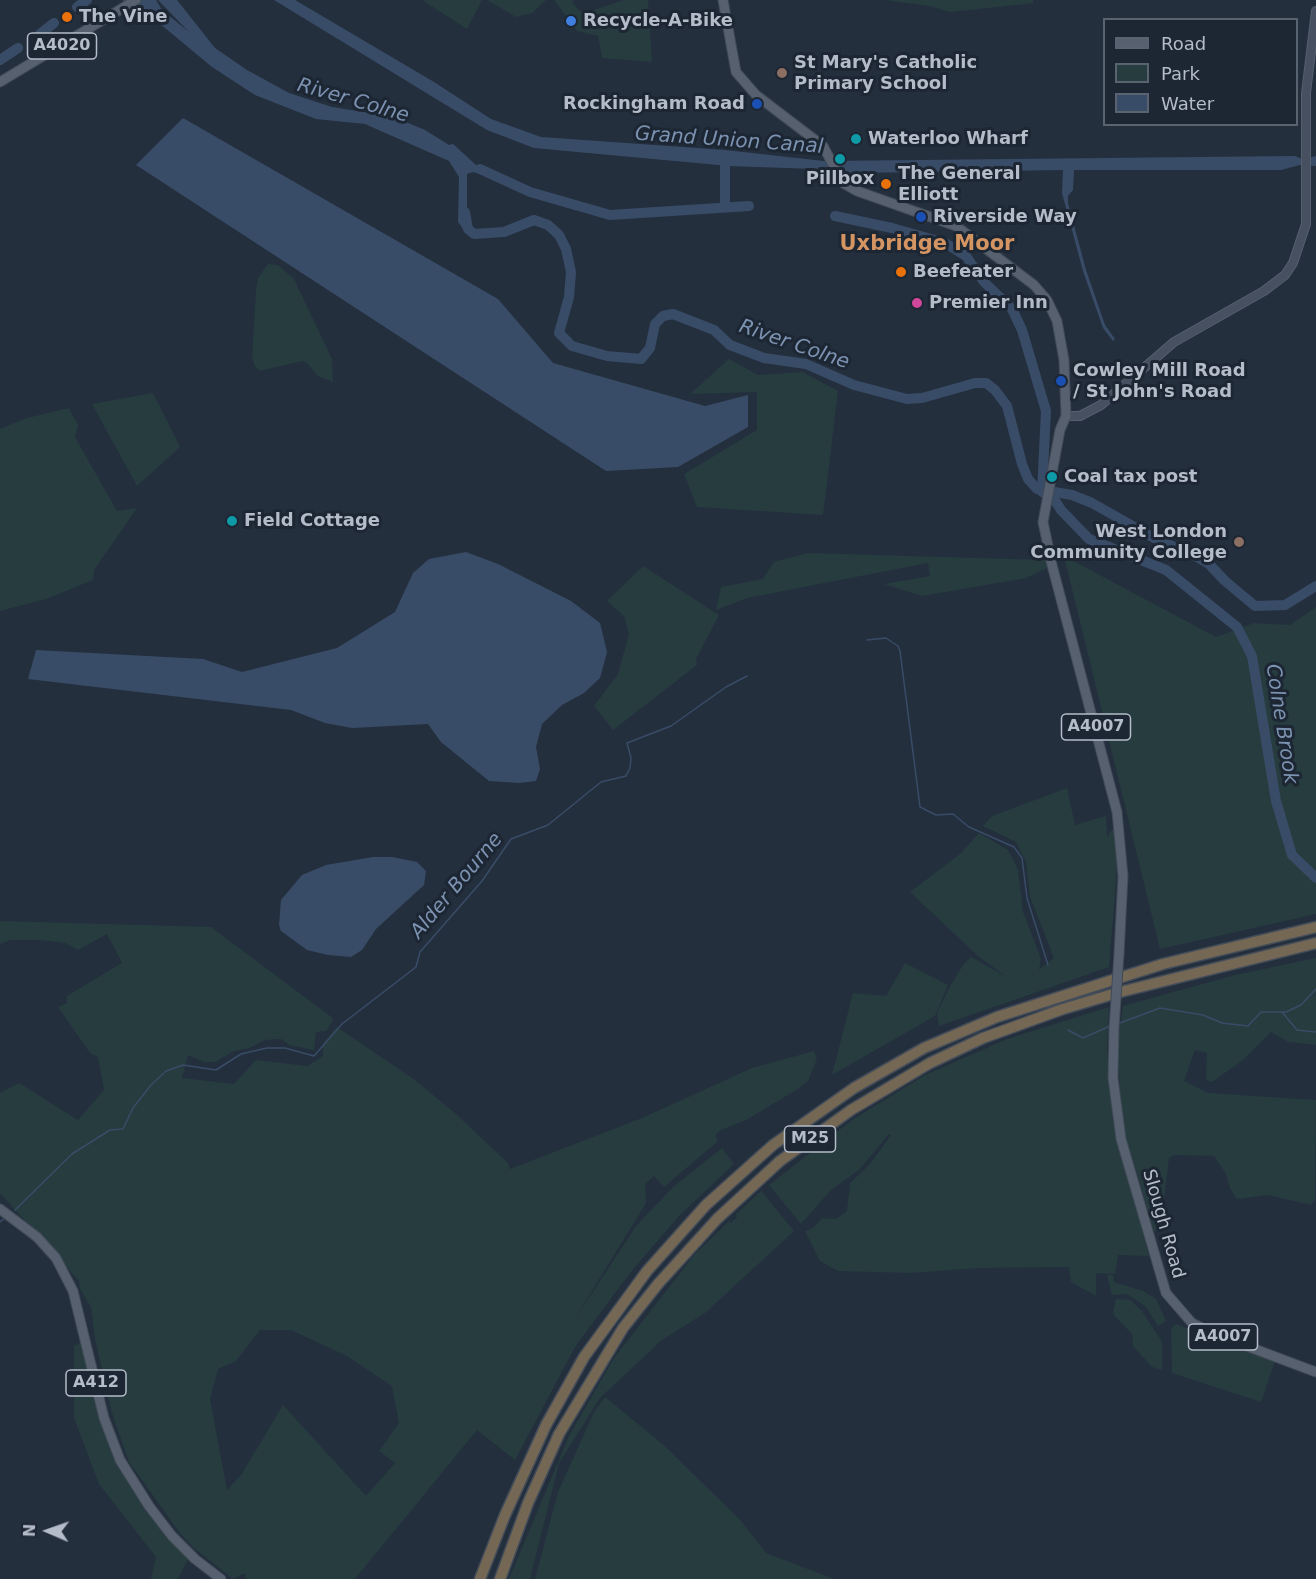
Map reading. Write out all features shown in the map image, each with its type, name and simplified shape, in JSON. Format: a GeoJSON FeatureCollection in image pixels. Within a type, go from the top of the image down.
{"type":"FeatureCollection","features":[{"type":"Feature","properties":{"kind":"highway","name":"M25"},"geometry":{"type":"LineString","coordinates":[[480,1579],[505,1515],[546,1425],[584,1357],[647,1271],[706,1205],[773,1145],[855,1088],[924,1048],[997,1017],[1163,964],[1316,927]]}},
{"type":"Feature","properties":{"kind":"highway","name":"M25"},"geometry":{"type":"LineString","coordinates":[[500,1579],[528,1503],[559,1434],[623,1328],[658,1284],[717,1220],[780,1161],[851,1110],[930,1063],[983,1038],[1063,1009],[1316,943]]}},
{"type":"Feature","properties":{"kind":"main road","name":"A4020"},"geometry":{"type":"LineString","coordinates":[[0,82],[124,10],[136,0]]}},
{"type":"Feature","properties":{"kind":"main road","name":"A4007"},"geometry":{"type":"LineString","coordinates":[[723,0],[736,72],[756,95],[815,139],[827,152],[843,183],[856,191],[956,226],[1034,285],[1047,300],[1057,321],[1064,360],[1066,416]]}},
{"type":"Feature","properties":{"kind":"main road","name":"Slough Road"},"geometry":{"type":"LineString","coordinates":[[1066,416],[1060,430],[1043,522],[1117,812],[1123,876],[1113,1078],[1121,1139],[1157,1270],[1166,1293],[1192,1323],[1212,1333],[1316,1372]]}},
{"type":"Feature","properties":{"kind":"main road","name":"A412"},"geometry":{"type":"LineString","coordinates":[[0,1209],[37,1237],[56,1258],[73,1291],[104,1418],[120,1460],[149,1506],[172,1536],[195,1559],[221,1579]]}},
{"type":"Feature","properties":{"kind":"street"},"geometry":{"type":"LineString","coordinates":[[1066,416],[1080,416],[1101,405],[1174,342],[1264,291],[1285,275],[1293,263],[1304,232],[1307,202],[1306,93],[1316,11]]}},
{"type":"Feature","properties":{"kind":"green space"},"geometry":{"type":"Polygon","coordinates":[[[422,0],[482,0],[467,29],[422,0]]]}},
{"type":"Feature","properties":{"kind":"green space"},"geometry":{"type":"Polygon","coordinates":[[[487,0],[546,0],[532,13],[516,17],[487,0]]]}},
{"type":"Feature","properties":{"kind":"green space"},"geometry":{"type":"Polygon","coordinates":[[[554,0],[574,0],[572,2],[580,11],[594,10],[624,0],[648,0],[652,62],[602,58],[598,36],[577,31],[554,0]]]}},
{"type":"Feature","properties":{"kind":"green space"},"geometry":{"type":"Polygon","coordinates":[[[884,0],[1033,0],[1034,3],[950,12],[930,6],[884,0]]]}},
{"type":"Feature","properties":{"kind":"green space"},"geometry":{"type":"Polygon","coordinates":[[[268,264],[278,265],[294,279],[332,359],[333,382],[318,376],[307,363],[302,361],[260,371],[255,366],[252,358],[256,290],[258,278],[268,264]]]}},
{"type":"Feature","properties":{"kind":"green space"},"geometry":{"type":"Polygon","coordinates":[[[729,359],[758,375],[803,372],[838,391],[823,515],[697,507],[684,474],[757,430],[757,392],[690,394],[729,359]]]}},
{"type":"Feature","properties":{"kind":"green space"},"geometry":{"type":"Polygon","coordinates":[[[153,393],[180,447],[137,486],[92,404],[153,393]]]}},
{"type":"Feature","properties":{"kind":"green space"},"geometry":{"type":"Polygon","coordinates":[[[69,408],[78,425],[75,437],[117,511],[137,508],[94,570],[93,580],[46,599],[0,611],[0,429],[27,418],[69,408]]]}},
{"type":"Feature","properties":{"kind":"green space"},"geometry":{"type":"Polygon","coordinates":[[[808,553],[1045,560],[1049,567],[1026,578],[922,596],[884,584],[930,576],[928,563],[747,598],[716,610],[721,587],[763,579],[774,562],[808,553]]]}},
{"type":"Feature","properties":{"kind":"green space"},"geometry":{"type":"Polygon","coordinates":[[[1064,556],[1216,637],[1254,623],[1290,625],[1316,607],[1316,914],[1160,949],[1064,556]]]}},
{"type":"Feature","properties":{"kind":"green space"},"geometry":{"type":"Polygon","coordinates":[[[643,566],[719,615],[696,659],[697,665],[613,730],[594,706],[618,674],[629,634],[624,616],[607,601],[643,566]]]}},
{"type":"Feature","properties":{"kind":"green space"},"geometry":{"type":"Polygon","coordinates":[[[1067,788],[1075,825],[1106,816],[1107,837],[1114,827],[1117,869],[1109,967],[939,1026],[937,1013],[949,988],[963,965],[971,957],[1005,976],[978,956],[910,892],[960,854],[979,833],[1008,850],[1018,870],[1023,912],[1041,959],[1039,970],[1054,958],[1030,897],[1026,862],[1016,842],[983,826],[992,816],[1067,788]]]}},
{"type":"Feature","properties":{"kind":"green space"},"geometry":{"type":"Polygon","coordinates":[[[0,921],[211,927],[334,1019],[326,1031],[316,1032],[314,1050],[289,1045],[281,1039],[265,1040],[249,1048],[234,1051],[215,1062],[204,1062],[188,1055],[182,1078],[234,1084],[256,1060],[307,1066],[323,1056],[323,1043],[337,1027],[415,1080],[457,1115],[508,1163],[510,1169],[642,1118],[752,1068],[814,1051],[817,1059],[808,1081],[746,1120],[719,1131],[716,1135],[717,1142],[664,1187],[654,1176],[645,1184],[646,1203],[573,1322],[636,1226],[673,1187],[722,1148],[734,1164],[679,1216],[630,1273],[575,1347],[515,1460],[477,1430],[355,1579],[246,1579],[245,1573],[233,1579],[193,1547],[179,1532],[129,1462],[112,1413],[95,1339],[91,1307],[80,1289],[79,1281],[0,1193],[0,1093],[19,1083],[78,1120],[104,1090],[98,1057],[90,1053],[58,1007],[67,1003],[67,996],[122,963],[107,934],[78,950],[65,943],[40,940],[11,940],[0,944],[0,921]],[[260,1330],[236,1361],[218,1369],[210,1399],[227,1490],[241,1475],[283,1405],[366,1496],[395,1463],[379,1451],[399,1423],[392,1386],[347,1356],[291,1330],[260,1330]]]}},
{"type":"Feature","properties":{"kind":"green space"},"geometry":{"type":"Polygon","coordinates":[[[1316,958],[1316,1045],[1288,1042],[1271,1032],[1243,1060],[1212,1082],[1206,1080],[1207,1053],[1195,1050],[1184,1081],[1208,1093],[1316,1100],[1315,1200],[1311,1205],[1268,1195],[1237,1199],[1230,1188],[1226,1174],[1214,1156],[1175,1155],[1169,1158],[1161,1224],[1159,1230],[1153,1231],[1137,1172],[1127,1146],[1120,1099],[1118,1040],[1123,1006],[1235,975],[1316,958]]]}},
{"type":"Feature","properties":{"kind":"green space"},"geometry":{"type":"Polygon","coordinates":[[[905,963],[948,985],[935,1016],[832,1075],[853,993],[886,996],[905,963]]]}},
{"type":"Feature","properties":{"kind":"green space"},"geometry":{"type":"Polygon","coordinates":[[[1109,1007],[1107,1049],[1113,1122],[1149,1256],[1118,1255],[1115,1274],[1096,1273],[1096,1296],[1071,1282],[1069,1267],[978,1268],[911,1273],[838,1271],[820,1261],[805,1231],[813,1228],[822,1218],[836,1219],[847,1211],[850,1183],[870,1164],[891,1135],[889,1134],[860,1169],[831,1190],[801,1224],[769,1185],[852,1120],[925,1075],[1007,1039],[1109,1007]]]}},
{"type":"Feature","properties":{"kind":"green space"},"geometry":{"type":"Polygon","coordinates":[[[761,1191],[794,1231],[705,1313],[662,1340],[600,1398],[559,1463],[530,1579],[509,1579],[569,1436],[614,1358],[694,1255],[729,1221],[731,1223],[737,1217],[736,1214],[761,1191]]]}},
{"type":"Feature","properties":{"kind":"green space"},"geometry":{"type":"Polygon","coordinates":[[[1107,1275],[1113,1275],[1114,1282],[1143,1291],[1156,1299],[1166,1321],[1158,1326],[1145,1306],[1127,1294],[1112,1295],[1107,1275]]]}},
{"type":"Feature","properties":{"kind":"green space"},"geometry":{"type":"Polygon","coordinates":[[[1116,1299],[1130,1300],[1142,1311],[1162,1342],[1162,1370],[1152,1367],[1133,1346],[1132,1334],[1113,1314],[1116,1299]]]}},
{"type":"Feature","properties":{"kind":"green space"},"geometry":{"type":"Polygon","coordinates":[[[1176,1324],[1275,1361],[1261,1402],[1172,1373],[1171,1328],[1176,1324]]]}},
{"type":"Feature","properties":{"kind":"green space"},"geometry":{"type":"Polygon","coordinates":[[[82,1342],[115,1459],[150,1512],[188,1559],[178,1579],[151,1579],[156,1557],[99,1484],[74,1418],[74,1346],[82,1342]]]}},
{"type":"Feature","properties":{"kind":"green space"},"geometry":{"type":"Polygon","coordinates":[[[605,1397],[665,1446],[741,1521],[766,1553],[834,1579],[535,1579],[558,1492],[594,1412],[605,1397]]]}},
{"type":"Feature","properties":{"kind":"water"},"geometry":{"type":"Polygon","coordinates":[[[122,0],[156,0],[162,10],[189,32],[158,0],[177,0],[215,48],[247,70],[289,93],[332,107],[394,117],[425,130],[449,145],[453,144],[476,165],[492,172],[489,177],[473,172],[467,174],[467,207],[471,222],[463,229],[458,222],[459,177],[449,161],[365,124],[316,119],[255,95],[212,67],[153,18],[122,0]]]}},
{"type":"Feature","properties":{"kind":"water"},"geometry":{"type":"Polygon","coordinates":[[[274,0],[295,0],[434,82],[491,119],[541,137],[725,150],[824,161],[1295,156],[1302,159],[1316,156],[1316,166],[1300,165],[1281,170],[1074,170],[1073,190],[1068,196],[1068,203],[1086,270],[1105,325],[1115,339],[1113,341],[1103,328],[1083,271],[1062,193],[1063,170],[851,173],[844,170],[729,166],[534,148],[487,130],[274,0]]]}},
{"type":"Feature","properties":{"kind":"water"},"geometry":{"type":"Polygon","coordinates":[[[183,118],[498,299],[553,363],[705,406],[748,395],[748,427],[678,467],[606,471],[136,165],[183,118]]]}},
{"type":"Feature","properties":{"kind":"water"},"geometry":{"type":"Polygon","coordinates":[[[466,552],[498,564],[571,601],[600,623],[607,652],[600,678],[584,693],[562,705],[542,724],[536,747],[540,769],[536,781],[519,783],[489,781],[441,742],[428,724],[352,728],[325,723],[291,710],[28,679],[36,650],[203,659],[242,672],[337,648],[395,612],[413,573],[429,559],[466,552]]]}},
{"type":"Feature","properties":{"kind":"water"},"geometry":{"type":"Polygon","coordinates":[[[373,857],[392,857],[417,862],[426,871],[424,885],[376,929],[362,950],[351,957],[328,955],[307,950],[281,931],[279,925],[281,900],[302,875],[326,865],[373,857]]]}},
{"type":"Feature","properties":{"kind":"waterway","name":"River Colne"},"geometry":{"type":"LineString","coordinates":[[77,7],[87,0]]}},
{"type":"Feature","properties":{"kind":"waterway","name":"River Colne"},"geometry":{"type":"LineString","coordinates":[[40,34],[54,23]]}},
{"type":"Feature","properties":{"kind":"waterway","name":"River Colne"},"geometry":{"type":"LineString","coordinates":[[0,60],[18,48]]}},
{"type":"Feature","properties":{"kind":"waterway","name":"Grand Union Canal"},"geometry":{"type":"LineString","coordinates":[[725,159],[725,205]]}},
{"type":"Feature","properties":{"kind":"waterway","name":"River Colne"},"geometry":{"type":"LineString","coordinates":[[480,169],[530,192],[610,215],[749,206]]}},
{"type":"Feature","properties":{"kind":"waterway","name":"River Colne"},"geometry":{"type":"LineString","coordinates":[[465,212],[468,229],[474,234],[504,232],[534,220],[548,225],[559,235],[566,249],[571,272],[569,297],[559,333],[572,346],[607,356],[641,359],[650,348],[655,324],[663,316],[673,314],[714,330],[730,345],[764,358],[806,364],[854,385],[907,399],[922,398],[975,383],[986,383],[995,390],[1007,406],[1022,464],[1028,479],[1037,489],[1072,495],[1092,503],[1154,538],[1197,557],[1209,564],[1255,606],[1285,605],[1316,586]]}},
{"type":"Feature","properties":{"kind":"waterway","name":"Colne Brook"},"geometry":{"type":"LineString","coordinates":[[835,216],[892,228],[945,243],[966,256],[984,282],[1012,309],[1022,330],[1046,411],[1042,492],[1054,499],[1061,510],[1089,539],[1166,570],[1237,627],[1252,656],[1276,801],[1292,855],[1316,878]]}},
{"type":"Feature","properties":{"kind":"waterway","name":"Alder Bourne"},"geometry":{"type":"LineString","coordinates":[[867,640],[886,638],[898,646],[900,651],[920,807],[936,815],[953,814],[969,827],[1014,847],[1022,858],[1027,898],[1048,965]]}},
{"type":"Feature","properties":{"kind":"waterway","name":"Alder Bourne"},"geometry":{"type":"LineString","coordinates":[[15,1210],[72,1154],[110,1130],[123,1129],[133,1108],[151,1085],[166,1071],[183,1065],[216,1070],[241,1054],[267,1048],[285,1048],[314,1056],[342,1024],[416,967],[420,952],[482,881],[511,839],[548,825],[601,782],[626,776],[631,758],[627,743],[671,726],[726,687],[747,676]]}},
{"type":"Feature","properties":{"kind":"waterway","name":"Alder Bourne"},"geometry":{"type":"LineString","coordinates":[[1117,1024],[1160,1008],[1203,1015],[1222,1023],[1248,1026],[1261,1012],[1286,1012],[1301,1005],[1316,989]]}},
{"type":"Feature","properties":{"kind":"waterway"},"geometry":{"type":"LineString","coordinates":[[1282,1012],[1297,1030],[1316,1032]]}},
{"type":"Feature","properties":{"kind":"waterway","name":"Alder Bourne"},"geometry":{"type":"LineString","coordinates":[[1068,1030],[1083,1038],[1110,1026]]}},
{"type":"Feature","properties":{"kind":"waterway","name":"Alder Bourne"},"geometry":{"type":"LineString","coordinates":[[0,1222],[6,1217]]}},
{"type":"Feature","properties":{"kind":"place","name":"The Vine"},"geometry":{"type":"Point","coordinates":[67,17]}},
{"type":"Feature","properties":{"kind":"place","name":"Recycle-A-Bike"},"geometry":{"type":"Point","coordinates":[571,21]}},
{"type":"Feature","properties":{"kind":"place","name":"St Mary's Catholic Primary School"},"geometry":{"type":"Point","coordinates":[782,73]}},
{"type":"Feature","properties":{"kind":"place","name":"Rockingham Road"},"geometry":{"type":"Point","coordinates":[757,104]}},
{"type":"Feature","properties":{"kind":"place","name":"Waterloo Wharf"},"geometry":{"type":"Point","coordinates":[856,139]}},
{"type":"Feature","properties":{"kind":"place","name":"Pillbox"},"geometry":{"type":"Point","coordinates":[840,159]}},
{"type":"Feature","properties":{"kind":"place","name":"The General Elliott"},"geometry":{"type":"Point","coordinates":[886,184]}},
{"type":"Feature","properties":{"kind":"place","name":"Riverside Way"},"geometry":{"type":"Point","coordinates":[921,217]}},
{"type":"Feature","properties":{"kind":"place","name":"Beefeater"},"geometry":{"type":"Point","coordinates":[901,272]}},
{"type":"Feature","properties":{"kind":"place","name":"Premier Inn"},"geometry":{"type":"Point","coordinates":[917,303]}},
{"type":"Feature","properties":{"kind":"place","name":"Cowley Mill Road / St John's Road"},"geometry":{"type":"Point","coordinates":[1061,381]}},
{"type":"Feature","properties":{"kind":"place","name":"Coal tax post"},"geometry":{"type":"Point","coordinates":[1052,477]}},
{"type":"Feature","properties":{"kind":"place","name":"Field Cottage"},"geometry":{"type":"Point","coordinates":[232,521]}},
{"type":"Feature","properties":{"kind":"place","name":"West London Community College"},"geometry":{"type":"Point","coordinates":[1239,542]}},
{"type":"Feature","properties":{"kind":"district","name":"Uxbridge Moor"},"geometry":{"type":"Point","coordinates":[927,245]}}]}
